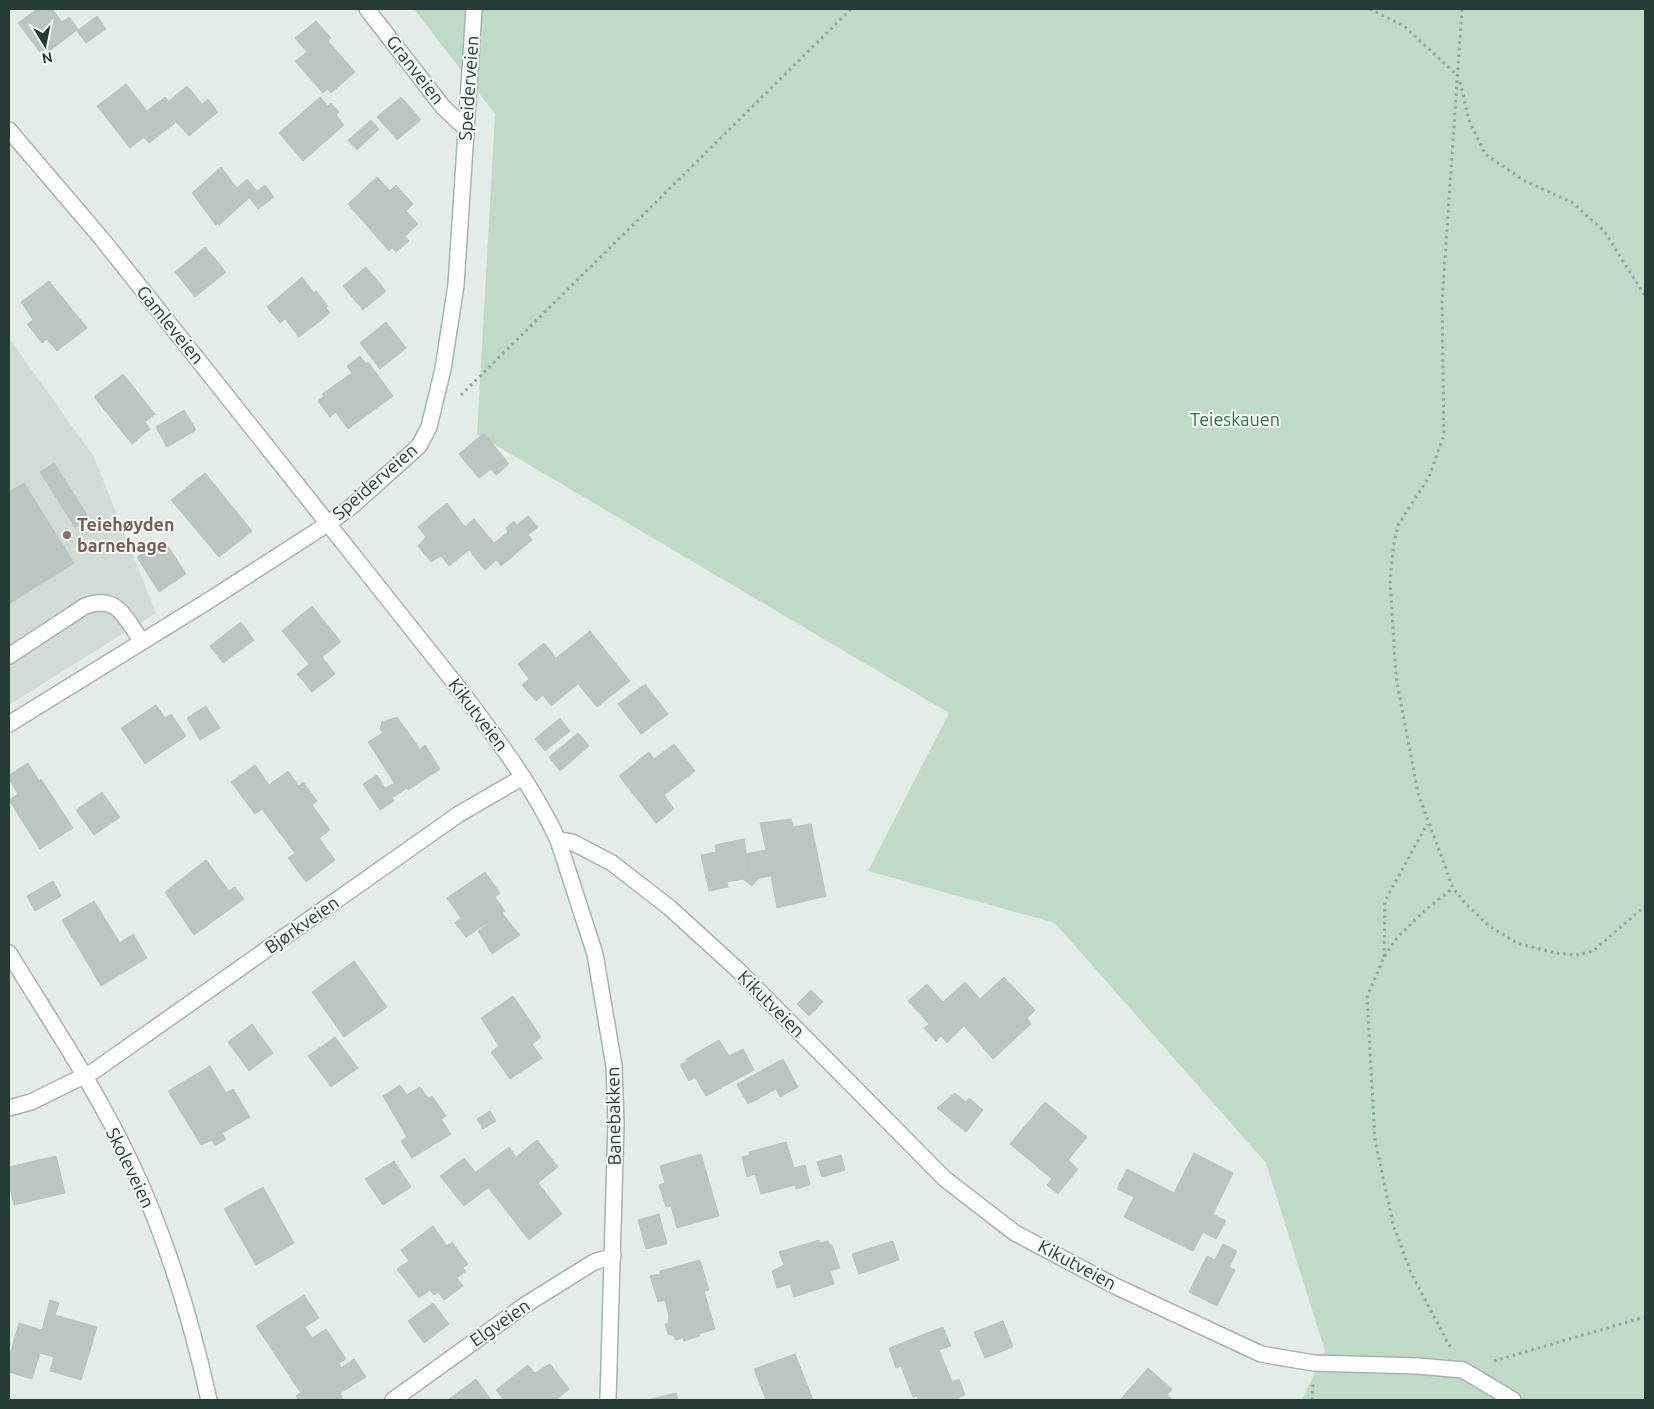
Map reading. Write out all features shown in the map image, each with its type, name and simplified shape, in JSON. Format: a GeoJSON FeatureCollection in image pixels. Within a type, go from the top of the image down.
{"type":"FeatureCollection","features":[{"type":"Feature","properties":{"kind":"street","name":"Granveien"},"geometry":{"type":"LineString","coordinates":[[367,9],[443,107],[466,129]]}},
{"type":"Feature","properties":{"kind":"street","name":"Speiderveien"},"geometry":{"type":"LineString","coordinates":[[9,724],[142,642],[329,522],[352,506],[419,446],[429,427],[443,369],[456,285],[474,9]]}},
{"type":"Feature","properties":{"kind":"street","name":"Gamleveien"},"geometry":{"type":"LineString","coordinates":[[9,130],[102,240],[329,522]]}},
{"type":"Feature","properties":{"kind":"street","name":"Kikutveien"},"geometry":{"type":"LineString","coordinates":[[329,522],[472,706],[523,777],[545,812],[558,840],[572,842],[612,863],[670,908],[739,971],[945,1179],[1015,1233],[1115,1286],[1235,1344],[1261,1354],[1314,1364],[1418,1366],[1463,1370]]}},
{"type":"Feature","properties":{"kind":"street"},"geometry":{"type":"LineString","coordinates":[[9,656],[85,606],[96,602],[114,605],[142,642]]}},
{"type":"Feature","properties":{"kind":"street","name":"Bjørkveien"},"geometry":{"type":"LineString","coordinates":[[9,1108],[30,1102],[83,1076],[173,1016],[459,814],[523,777]]}},
{"type":"Feature","properties":{"kind":"street","name":"Banebakken"},"geometry":{"type":"LineString","coordinates":[[558,840],[595,954],[614,1066],[616,1124],[608,1400]]}},
{"type":"Feature","properties":{"kind":"street","name":"Skoleveien"},"geometry":{"type":"LineString","coordinates":[[9,954],[83,1076],[131,1162],[160,1232],[192,1328],[210,1400]]}},
{"type":"Feature","properties":{"kind":"street","name":"Elgveien"},"geometry":{"type":"LineString","coordinates":[[393,1400],[525,1305],[594,1262],[613,1256]]}},
{"type":"Feature","properties":{"kind":"street"},"geometry":{"type":"LineString","coordinates":[[1463,1370],[1513,1400]]}},
{"type":"Feature","properties":{"kind":"path"},"geometry":{"type":"LineString","coordinates":[[457,399],[851,9]]}},
{"type":"Feature","properties":{"kind":"path"},"geometry":{"type":"LineString","coordinates":[[1370,9],[1404,26],[1459,76],[1469,120],[1486,154],[1525,181],[1573,203],[1604,230],[1645,296]]}},
{"type":"Feature","properties":{"kind":"path"},"geometry":{"type":"LineString","coordinates":[[1462,9],[1459,76],[1442,302],[1444,435],[1429,478],[1398,525],[1390,579],[1396,676],[1418,792],[1453,888],[1489,926],[1517,943],[1555,953],[1576,955],[1593,951],[1645,906]]}},
{"type":"Feature","properties":{"kind":"path"},"geometry":{"type":"LineString","coordinates":[[1384,957],[1385,901],[1428,823]]}},
{"type":"Feature","properties":{"kind":"path"},"geometry":{"type":"LineString","coordinates":[[1453,888],[1424,911],[1397,938],[1384,957],[1367,996],[1375,1140],[1393,1224],[1410,1273],[1463,1370],[1645,1317]]}},
{"type":"Feature","properties":{"kind":"shaded area","name":"Teiehøyden barnehage"},"geometry":{"type":"Polygon","coordinates":[[[9,338],[94,457],[156,613],[9,705],[9,338]]]}},
{"type":"Feature","properties":{"kind":"green space","name":"Teieskauen"},"geometry":{"type":"Polygon","coordinates":[[[414,9],[1645,9],[1645,1400],[1302,1400],[1325,1351],[1266,1163],[1055,923],[868,871],[949,713],[477,434],[495,114],[414,9]]]}},
{"type":"Feature","properties":{"kind":"building"},"geometry":{"type":"Polygon","coordinates":[[[37,9],[52,9],[62,22],[69,17],[78,29],[43,56],[18,23],[37,9]]]}},
{"type":"Feature","properties":{"kind":"building"},"geometry":{"type":"Polygon","coordinates":[[[97,16],[106,29],[86,43],[77,31],[97,16]]]}},
{"type":"Feature","properties":{"kind":"building"},"geometry":{"type":"Polygon","coordinates":[[[316,21],[331,38],[328,41],[355,72],[331,93],[328,89],[323,93],[295,61],[307,52],[295,38],[316,21]]]}},
{"type":"Feature","properties":{"kind":"building"},"geometry":{"type":"Polygon","coordinates":[[[126,84],[147,111],[165,97],[168,101],[162,107],[175,123],[149,143],[144,137],[130,148],[97,106],[126,84]]]}},
{"type":"Feature","properties":{"kind":"building"},"geometry":{"type":"Polygon","coordinates":[[[187,86],[202,104],[208,99],[218,112],[189,136],[162,107],[187,86]]]}},
{"type":"Feature","properties":{"kind":"building"},"geometry":{"type":"Polygon","coordinates":[[[320,97],[328,106],[331,103],[339,112],[336,115],[344,125],[303,161],[279,133],[320,97]]]}},
{"type":"Feature","properties":{"kind":"building"},"geometry":{"type":"Polygon","coordinates":[[[401,97],[411,108],[387,128],[377,117],[401,97]]]}},
{"type":"Feature","properties":{"kind":"building"},"geometry":{"type":"Polygon","coordinates":[[[411,108],[421,120],[397,140],[387,128],[411,108]]]}},
{"type":"Feature","properties":{"kind":"building"},"geometry":{"type":"Polygon","coordinates":[[[371,120],[379,129],[357,150],[348,140],[371,120]]]}},
{"type":"Feature","properties":{"kind":"building"},"geometry":{"type":"Polygon","coordinates":[[[221,167],[237,188],[247,179],[257,191],[219,225],[218,223],[216,225],[192,193],[221,167]]]}},
{"type":"Feature","properties":{"kind":"building"},"geometry":{"type":"Polygon","coordinates":[[[377,177],[390,191],[396,185],[413,204],[406,211],[418,224],[405,236],[409,241],[396,252],[392,248],[389,251],[348,204],[377,177]]]}},
{"type":"Feature","properties":{"kind":"building"},"geometry":{"type":"Polygon","coordinates":[[[265,185],[274,197],[258,209],[249,197],[265,185]]]}},
{"type":"Feature","properties":{"kind":"building"},"geometry":{"type":"Polygon","coordinates":[[[205,247],[226,272],[195,297],[175,272],[205,247]]]}},
{"type":"Feature","properties":{"kind":"building"},"geometry":{"type":"Polygon","coordinates":[[[366,267],[386,291],[363,310],[343,286],[366,267]]]}},
{"type":"Feature","properties":{"kind":"building"},"geometry":{"type":"Polygon","coordinates":[[[302,277],[314,293],[316,291],[328,306],[326,308],[330,313],[299,337],[285,319],[280,323],[267,307],[302,277]]]}},
{"type":"Feature","properties":{"kind":"building"},"geometry":{"type":"Polygon","coordinates":[[[49,281],[87,328],[57,351],[47,339],[42,343],[27,324],[33,320],[21,302],[49,281]]]}},
{"type":"Feature","properties":{"kind":"building"},"geometry":{"type":"Polygon","coordinates":[[[386,322],[406,348],[380,369],[360,343],[386,322]]]}},
{"type":"Feature","properties":{"kind":"building"},"geometry":{"type":"Polygon","coordinates":[[[360,356],[366,364],[368,362],[393,396],[348,429],[336,412],[330,417],[318,401],[324,396],[322,394],[352,373],[347,366],[360,356]]]}},
{"type":"Feature","properties":{"kind":"building"},"geometry":{"type":"Polygon","coordinates":[[[123,374],[155,414],[145,422],[150,429],[132,444],[94,397],[123,374]]]}},
{"type":"Feature","properties":{"kind":"building"},"geometry":{"type":"Polygon","coordinates":[[[184,410],[196,430],[167,447],[156,427],[184,410]]]}},
{"type":"Feature","properties":{"kind":"building"},"geometry":{"type":"Polygon","coordinates":[[[484,433],[509,464],[496,475],[491,469],[479,478],[459,454],[484,433]]]}},
{"type":"Feature","properties":{"kind":"building"},"geometry":{"type":"Polygon","coordinates":[[[54,463],[89,518],[75,527],[40,472],[54,463]]]}},
{"type":"Feature","properties":{"kind":"building"},"geometry":{"type":"Polygon","coordinates":[[[205,473],[252,531],[219,557],[171,500],[205,473]]]}},
{"type":"Feature","properties":{"kind":"building"},"geometry":{"type":"Polygon","coordinates":[[[24,483],[74,563],[9,604],[9,492],[24,483]]]}},
{"type":"Feature","properties":{"kind":"building"},"geometry":{"type":"Polygon","coordinates":[[[447,503],[465,527],[474,519],[494,543],[508,532],[506,528],[514,521],[517,525],[528,516],[538,527],[528,535],[532,540],[501,566],[496,560],[485,570],[469,550],[449,566],[441,556],[431,562],[418,546],[426,537],[418,527],[447,503]]]}},
{"type":"Feature","properties":{"kind":"building"},"geometry":{"type":"Polygon","coordinates":[[[164,540],[186,574],[159,592],[137,557],[164,540]]]}},
{"type":"Feature","properties":{"kind":"building"},"geometry":{"type":"Polygon","coordinates":[[[312,606],[341,642],[322,657],[335,674],[312,692],[297,674],[309,664],[282,631],[312,606]]]}},
{"type":"Feature","properties":{"kind":"building"},"geometry":{"type":"Polygon","coordinates":[[[241,622],[254,640],[223,663],[210,646],[241,622]]]}},
{"type":"Feature","properties":{"kind":"building"},"geometry":{"type":"Polygon","coordinates":[[[590,631],[630,681],[597,707],[578,684],[551,706],[543,695],[536,701],[522,685],[529,679],[518,664],[544,643],[556,658],[590,631]]]}},
{"type":"Feature","properties":{"kind":"building"},"geometry":{"type":"Polygon","coordinates":[[[645,684],[668,714],[641,734],[618,704],[645,684]]]}},
{"type":"Feature","properties":{"kind":"building"},"geometry":{"type":"Polygon","coordinates":[[[156,705],[165,718],[171,714],[186,736],[145,764],[121,728],[156,705]]]}},
{"type":"Feature","properties":{"kind":"building"},"geometry":{"type":"Polygon","coordinates":[[[206,706],[220,728],[200,740],[187,718],[206,706]]]}},
{"type":"Feature","properties":{"kind":"building"},"geometry":{"type":"Polygon","coordinates":[[[397,717],[420,749],[425,745],[440,769],[408,790],[402,780],[395,784],[368,742],[383,733],[380,729],[382,722],[397,717]]]}},
{"type":"Feature","properties":{"kind":"building"},"geometry":{"type":"Polygon","coordinates":[[[560,718],[570,731],[545,751],[535,739],[560,718]]]}},
{"type":"Feature","properties":{"kind":"building"},"geometry":{"type":"Polygon","coordinates":[[[578,733],[589,746],[560,771],[549,757],[578,733]]]}},
{"type":"Feature","properties":{"kind":"building"},"geometry":{"type":"Polygon","coordinates":[[[674,744],[695,771],[664,795],[674,809],[656,823],[619,776],[649,752],[654,759],[674,744]]]}},
{"type":"Feature","properties":{"kind":"building"},"geometry":{"type":"Polygon","coordinates":[[[28,763],[39,781],[41,779],[73,828],[40,849],[9,800],[18,794],[9,779],[9,775],[28,763]]]}},
{"type":"Feature","properties":{"kind":"building"},"geometry":{"type":"Polygon","coordinates":[[[255,765],[269,785],[288,771],[299,786],[303,782],[317,801],[312,805],[330,830],[319,838],[335,860],[306,882],[288,858],[295,853],[262,809],[255,814],[231,782],[255,765]]]}},
{"type":"Feature","properties":{"kind":"building"},"geometry":{"type":"Polygon","coordinates":[[[377,775],[385,788],[402,780],[407,788],[392,798],[394,801],[380,810],[363,784],[377,775]]]}},
{"type":"Feature","properties":{"kind":"building"},"geometry":{"type":"Polygon","coordinates":[[[102,792],[120,817],[94,835],[76,810],[102,792]]]}},
{"type":"Feature","properties":{"kind":"building"},"geometry":{"type":"Polygon","coordinates":[[[791,819],[793,827],[811,824],[826,896],[777,908],[771,876],[750,880],[745,854],[766,850],[760,823],[791,819]]]}},
{"type":"Feature","properties":{"kind":"building"},"geometry":{"type":"Polygon","coordinates":[[[744,839],[750,880],[759,878],[752,886],[743,879],[727,882],[728,887],[709,891],[701,855],[716,852],[715,845],[744,839]]]}},
{"type":"Feature","properties":{"kind":"building"},"geometry":{"type":"Polygon","coordinates":[[[206,860],[229,891],[235,887],[244,899],[194,935],[165,892],[206,860]]]}},
{"type":"Feature","properties":{"kind":"building"},"geometry":{"type":"Polygon","coordinates":[[[485,872],[500,893],[495,897],[505,911],[466,937],[455,923],[461,918],[447,898],[485,872]]]}},
{"type":"Feature","properties":{"kind":"building"},"geometry":{"type":"Polygon","coordinates":[[[53,881],[61,896],[35,911],[27,896],[53,881]]]}},
{"type":"Feature","properties":{"kind":"building"},"geometry":{"type":"Polygon","coordinates":[[[94,901],[120,943],[133,934],[147,958],[101,986],[62,920],[94,901]]]}},
{"type":"Feature","properties":{"kind":"building"},"geometry":{"type":"Polygon","coordinates":[[[502,913],[520,935],[492,954],[478,931],[502,913]]]}},
{"type":"Feature","properties":{"kind":"building"},"geometry":{"type":"Polygon","coordinates":[[[354,961],[387,1007],[344,1037],[312,992],[354,961]]]}},
{"type":"Feature","properties":{"kind":"building"},"geometry":{"type":"Polygon","coordinates":[[[1004,977],[1035,1010],[1027,1018],[1031,1024],[993,1059],[964,1026],[947,1043],[941,1036],[936,1041],[924,1028],[929,1024],[908,1001],[927,984],[943,1002],[965,982],[980,999],[1004,977]]]}},
{"type":"Feature","properties":{"kind":"building"},"geometry":{"type":"Polygon","coordinates":[[[811,990],[823,1002],[809,1016],[797,1004],[811,990]]]}},
{"type":"Feature","properties":{"kind":"building"},"geometry":{"type":"Polygon","coordinates":[[[513,996],[541,1037],[532,1044],[542,1058],[510,1079],[491,1052],[499,1046],[481,1018],[513,996]]]}},
{"type":"Feature","properties":{"kind":"building"},"geometry":{"type":"Polygon","coordinates":[[[252,1024],[273,1053],[249,1071],[228,1042],[252,1024]]]}},
{"type":"Feature","properties":{"kind":"building"},"geometry":{"type":"Polygon","coordinates":[[[335,1037],[358,1068],[331,1087],[308,1056],[335,1037]]]}},
{"type":"Feature","properties":{"kind":"building"},"geometry":{"type":"Polygon","coordinates":[[[719,1040],[729,1056],[743,1049],[754,1070],[706,1096],[695,1077],[689,1081],[680,1065],[687,1061],[686,1059],[719,1040]]]}},
{"type":"Feature","properties":{"kind":"building"},"geometry":{"type":"Polygon","coordinates":[[[783,1059],[798,1087],[780,1097],[776,1089],[748,1104],[737,1084],[783,1059]]]}},
{"type":"Feature","properties":{"kind":"building"},"geometry":{"type":"Polygon","coordinates":[[[210,1066],[226,1093],[233,1089],[250,1117],[222,1133],[226,1139],[215,1146],[212,1140],[201,1145],[168,1091],[210,1066]]]}},
{"type":"Feature","properties":{"kind":"building"},"geometry":{"type":"Polygon","coordinates":[[[400,1085],[407,1095],[420,1087],[428,1098],[432,1096],[446,1116],[441,1119],[451,1134],[412,1158],[401,1141],[407,1137],[383,1096],[400,1085]]]}},
{"type":"Feature","properties":{"kind":"building"},"geometry":{"type":"Polygon","coordinates":[[[955,1093],[966,1102],[969,1098],[983,1110],[966,1132],[937,1108],[955,1093]]]}},
{"type":"Feature","properties":{"kind":"building"},"geometry":{"type":"Polygon","coordinates":[[[1045,1102],[1087,1137],[1068,1160],[1078,1169],[1058,1194],[1047,1185],[1052,1179],[1010,1144],[1045,1102]]]}},
{"type":"Feature","properties":{"kind":"building"},"geometry":{"type":"Polygon","coordinates":[[[490,1111],[496,1121],[483,1129],[477,1119],[490,1111]]]}},
{"type":"Feature","properties":{"kind":"building"},"geometry":{"type":"Polygon","coordinates":[[[537,1140],[558,1167],[538,1183],[562,1214],[529,1240],[476,1172],[509,1147],[516,1157],[537,1140]]]}},
{"type":"Feature","properties":{"kind":"building"},"geometry":{"type":"Polygon","coordinates":[[[786,1142],[794,1168],[805,1165],[810,1185],[796,1189],[795,1185],[761,1194],[755,1174],[747,1177],[742,1157],[750,1155],[749,1152],[786,1142]]]}},
{"type":"Feature","properties":{"kind":"building"},"geometry":{"type":"Polygon","coordinates":[[[1194,1153],[1233,1173],[1213,1214],[1226,1221],[1216,1239],[1203,1232],[1193,1251],[1124,1217],[1134,1197],[1117,1189],[1127,1169],[1174,1193],[1194,1153]]]}},
{"type":"Feature","properties":{"kind":"building"},"geometry":{"type":"Polygon","coordinates":[[[701,1154],[719,1216],[677,1228],[671,1206],[666,1207],[659,1185],[665,1183],[660,1166],[701,1154]]]}},
{"type":"Feature","properties":{"kind":"building"},"geometry":{"type":"Polygon","coordinates":[[[841,1155],[845,1170],[822,1177],[817,1162],[841,1155]]]}},
{"type":"Feature","properties":{"kind":"building"},"geometry":{"type":"Polygon","coordinates":[[[56,1156],[65,1193],[14,1205],[9,1184],[9,1167],[56,1156]]]}},
{"type":"Feature","properties":{"kind":"building"},"geometry":{"type":"Polygon","coordinates":[[[464,1158],[488,1188],[464,1206],[440,1176],[464,1158]]]}},
{"type":"Feature","properties":{"kind":"building"},"geometry":{"type":"Polygon","coordinates":[[[394,1161],[411,1187],[383,1205],[365,1179],[394,1161]]]}},
{"type":"Feature","properties":{"kind":"building"},"geometry":{"type":"Polygon","coordinates":[[[263,1187],[294,1243],[256,1265],[224,1209],[263,1187]]]}},
{"type":"Feature","properties":{"kind":"building"},"geometry":{"type":"Polygon","coordinates":[[[659,1214],[667,1244],[646,1249],[638,1220],[659,1214]]]}},
{"type":"Feature","properties":{"kind":"building"},"geometry":{"type":"Polygon","coordinates":[[[433,1226],[447,1246],[452,1242],[468,1264],[463,1268],[466,1271],[457,1278],[463,1286],[444,1300],[438,1292],[434,1295],[430,1290],[419,1298],[397,1269],[409,1261],[401,1250],[433,1226]]]}},
{"type":"Feature","properties":{"kind":"building"},"geometry":{"type":"Polygon","coordinates":[[[819,1240],[820,1243],[828,1241],[832,1245],[840,1268],[830,1271],[834,1284],[794,1297],[790,1284],[777,1288],[772,1271],[784,1265],[779,1252],[819,1240]]]}},
{"type":"Feature","properties":{"kind":"building"},"geometry":{"type":"Polygon","coordinates":[[[893,1241],[899,1260],[859,1274],[852,1254],[893,1241]]]}},
{"type":"Feature","properties":{"kind":"building"},"geometry":{"type":"Polygon","coordinates":[[[1223,1244],[1237,1251],[1229,1267],[1235,1270],[1217,1306],[1189,1292],[1207,1256],[1215,1260],[1223,1244]]]}},
{"type":"Feature","properties":{"kind":"building"},"geometry":{"type":"Polygon","coordinates":[[[700,1260],[709,1290],[704,1291],[715,1329],[684,1341],[683,1338],[675,1340],[674,1336],[668,1334],[665,1324],[668,1324],[669,1316],[665,1300],[658,1302],[650,1276],[660,1274],[660,1271],[700,1260]]]}},
{"type":"Feature","properties":{"kind":"building"},"geometry":{"type":"Polygon","coordinates":[[[304,1295],[319,1318],[305,1327],[312,1338],[326,1329],[346,1359],[339,1363],[341,1368],[354,1359],[366,1377],[340,1393],[343,1400],[299,1400],[296,1396],[301,1393],[256,1326],[304,1295]]]}},
{"type":"Feature","properties":{"kind":"building"},"geometry":{"type":"Polygon","coordinates":[[[50,1300],[59,1303],[55,1315],[97,1327],[81,1380],[50,1371],[54,1357],[40,1353],[32,1379],[9,1372],[9,1358],[19,1323],[42,1330],[50,1300]]]}},
{"type":"Feature","properties":{"kind":"building"},"geometry":{"type":"Polygon","coordinates":[[[433,1303],[449,1324],[424,1343],[408,1321],[433,1303]]]}},
{"type":"Feature","properties":{"kind":"building"},"geometry":{"type":"Polygon","coordinates":[[[1003,1321],[1013,1347],[985,1358],[974,1332],[1003,1321]]]}},
{"type":"Feature","properties":{"kind":"building"},"geometry":{"type":"Polygon","coordinates":[[[943,1327],[951,1346],[939,1350],[952,1382],[959,1379],[965,1395],[958,1398],[959,1400],[918,1400],[917,1396],[913,1397],[901,1366],[896,1368],[889,1348],[943,1327]]]}},
{"type":"Feature","properties":{"kind":"building"},"geometry":{"type":"Polygon","coordinates":[[[795,1354],[813,1400],[766,1400],[754,1369],[795,1354]]]}},
{"type":"Feature","properties":{"kind":"building"},"geometry":{"type":"Polygon","coordinates":[[[550,1364],[569,1389],[556,1400],[504,1400],[496,1390],[528,1365],[535,1373],[550,1364]]]}},
{"type":"Feature","properties":{"kind":"building"},"geometry":{"type":"Polygon","coordinates":[[[1148,1368],[1172,1389],[1167,1395],[1173,1400],[1120,1400],[1148,1368]]]}},
{"type":"Feature","properties":{"kind":"building"},"geometry":{"type":"Polygon","coordinates":[[[476,1379],[491,1400],[449,1399],[476,1379]]]}},
{"type":"Feature","properties":{"kind":"building"},"geometry":{"type":"Polygon","coordinates":[[[676,1393],[678,1400],[647,1400],[676,1393]]]}},
{"type":"Feature","properties":{"kind":"place","name":"Teiehøyden barnehage"},"geometry":{"type":"Point","coordinates":[67,535]}}]}
